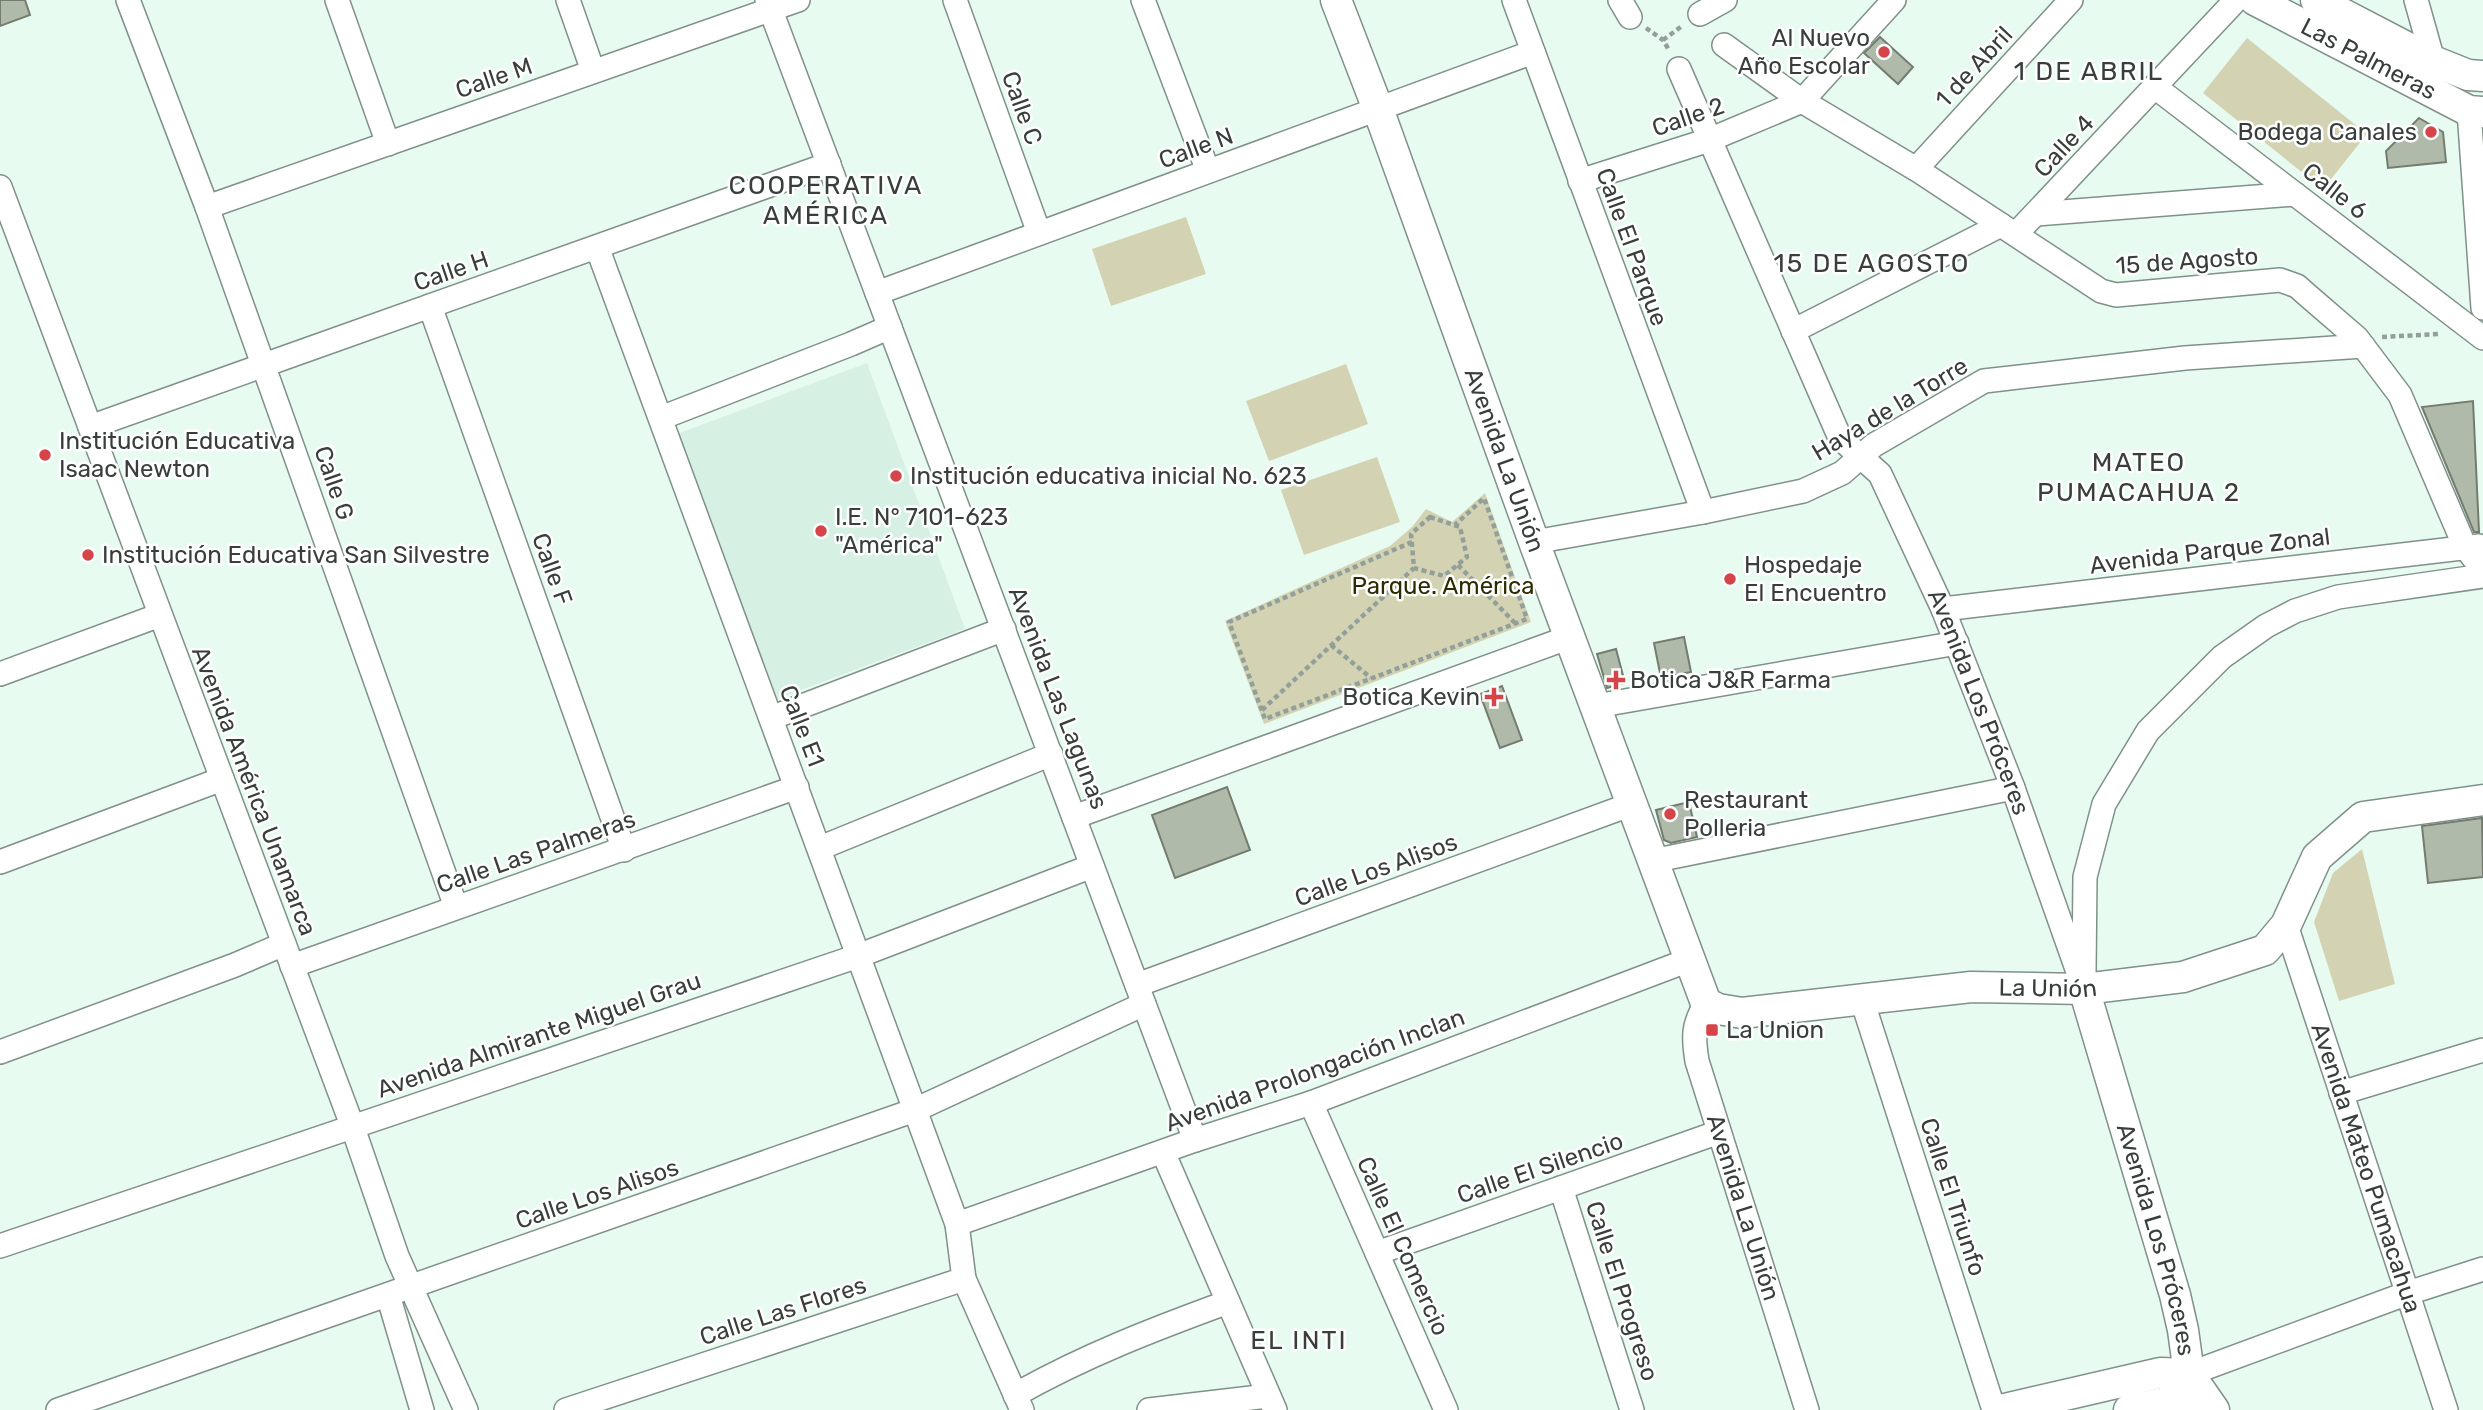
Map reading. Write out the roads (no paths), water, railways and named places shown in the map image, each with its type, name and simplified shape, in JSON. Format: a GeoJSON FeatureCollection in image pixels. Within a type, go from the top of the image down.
{"type":"FeatureCollection","features":[{"type":"Feature","properties":{"kind":"street","name":"Calle G"},"geometry":{"type":"LineString","coordinates":[[128,0],[264,364],[456,907]]}},
{"type":"Feature","properties":{"kind":"street"},"geometry":{"type":"LineString","coordinates":[[337,0],[387,144]]}},
{"type":"Feature","properties":{"kind":"street"},"geometry":{"type":"LineString","coordinates":[[568,0],[593,71]]}},
{"type":"Feature","properties":{"kind":"street","name":"Calle M"},"geometry":{"type":"LineString","coordinates":[[207,207],[593,71],[769,5],[798,0]]}},
{"type":"Feature","properties":{"kind":"street","name":"Calle C"},"geometry":{"type":"LineString","coordinates":[[955,0],[1039,233]]}},
{"type":"Feature","properties":{"kind":"street"},"geometry":{"type":"LineString","coordinates":[[1143,0],[1208,171]]}},
{"type":"Feature","properties":{"kind":"street","name":"Avenida La Unión"},"geometry":{"type":"LineString","coordinates":[[1336,0],[1689,960]]}},
{"type":"Feature","properties":{"kind":"street","name":"Calle El Parque"},"geometry":{"type":"LineString","coordinates":[[1514,0],[1703,512]]}},
{"type":"Feature","properties":{"kind":"street"},"geometry":{"type":"LineString","coordinates":[[1700,14],[1725,0]]}},
{"type":"Feature","properties":{"kind":"street","name":"Calle 2"},"geometry":{"type":"LineString","coordinates":[[1580,181],[1709,140],[1802,101],[1894,0]]}},
{"type":"Feature","properties":{"kind":"street","name":"1 de Abril"},"geometry":{"type":"LineString","coordinates":[[1916,169],[2071,0]]}},
{"type":"Feature","properties":{"kind":"street","name":"Calle 4"},"geometry":{"type":"LineString","coordinates":[[1793,331],[2009,230],[2036,214],[2236,0]]}},
{"type":"Feature","properties":{"kind":"street"},"geometry":{"type":"LineString","coordinates":[[2316,0],[2433,61],[2468,75],[2483,76]]}},
{"type":"Feature","properties":{"kind":"street"},"geometry":{"type":"LineString","coordinates":[[2416,0],[2443,98]]}},
{"type":"Feature","properties":{"kind":"street","name":"Las Palmeras"},"geometry":{"type":"LineString","coordinates":[[2264,3],[2443,98],[2476,112]]}},
{"type":"Feature","properties":{"kind":"street","name":"Avenida Las Lagunas"},"geometry":{"type":"LineString","coordinates":[[769,5],[1195,1140]]}},
{"type":"Feature","properties":{"kind":"street","name":"15 de Agosto"},"geometry":{"type":"LineString","coordinates":[[1724,45],[1802,101],[1916,169],[2101,291],[2116,295],[2280,281],[2306,294],[2360,342],[2400,395],[2474,546],[2483,570]]}},
{"type":"Feature","properties":{"kind":"street","name":"Calle N"},"geometry":{"type":"LineString","coordinates":[[877,293],[1533,52]]}},
{"type":"Feature","properties":{"kind":"street","name":"Avenida Los Próceres"},"geometry":{"type":"LineString","coordinates":[[1679,69],[1840,438],[1880,474],[1943,609],[2013,788],[2084,989],[2175,1295],[2189,1374],[2183,1410]]}},
{"type":"Feature","properties":{"kind":"street","name":"Calle 6"},"geometry":{"type":"LineString","coordinates":[[2155,87],[2478,335]]}},
{"type":"Feature","properties":{"kind":"street"},"geometry":{"type":"LineString","coordinates":[[2476,112],[2483,308]]}},
{"type":"Feature","properties":{"kind":"street","name":"Calle H"},"geometry":{"type":"LineString","coordinates":[[90,427],[829,164]]}},
{"type":"Feature","properties":{"kind":"street","name":"Avenida América Unamarca"},"geometry":{"type":"LineString","coordinates":[[0,187],[352,1125],[397,1256],[466,1410]]}},
{"type":"Feature","properties":{"kind":"street"},"geometry":{"type":"LineString","coordinates":[[2036,214],[2295,194]]}},
{"type":"Feature","properties":{"kind":"street","name":"Calle E1"},"geometry":{"type":"LineString","coordinates":[[597,247],[957,1224]]}},
{"type":"Feature","properties":{"kind":"street","name":"Calle F"},"geometry":{"type":"LineString","coordinates":[[430,306],[624,850]]}},
{"type":"Feature","properties":{"kind":"street"},"geometry":{"type":"LineString","coordinates":[[661,418],[890,327]]}},
{"type":"Feature","properties":{"kind":"street","name":"Haya de la Torre"},"geometry":{"type":"LineString","coordinates":[[1534,542],[1803,491],[1842,473],[1874,445],[1984,381],[2185,358],[2360,342]]}},
{"type":"Feature","properties":{"kind":"street","name":"Avenida Parque Zonal"},"geometry":{"type":"LineString","coordinates":[[1943,609],[2474,546]]}},
{"type":"Feature","properties":{"kind":"street"},"geometry":{"type":"LineString","coordinates":[[2084,989],[2085,877],[2104,804],[2148,731],[2222,657],[2266,626],[2295,611],[2338,597],[2483,576]]}},
{"type":"Feature","properties":{"kind":"street"},"geometry":{"type":"LineString","coordinates":[[0,674],[160,615]]}},
{"type":"Feature","properties":{"kind":"street"},"geometry":{"type":"LineString","coordinates":[[771,718],[1004,629]]}},
{"type":"Feature","properties":{"kind":"street"},"geometry":{"type":"LineString","coordinates":[[1074,817],[1570,637]]}},
{"type":"Feature","properties":{"kind":"street"},"geometry":{"type":"LineString","coordinates":[[1596,706],[1957,643]]}},
{"type":"Feature","properties":{"kind":"street"},"geometry":{"type":"LineString","coordinates":[[820,848],[1051,754]]}},
{"type":"Feature","properties":{"kind":"street"},"geometry":{"type":"LineString","coordinates":[[0,862],[222,779]]}},
{"type":"Feature","properties":{"kind":"street","name":"Calle Las Palmeras"},"geometry":{"type":"LineString","coordinates":[[292,966],[797,787]]}},
{"type":"Feature","properties":{"kind":"street"},"geometry":{"type":"LineString","coordinates":[[1653,861],[2013,788]]}},
{"type":"Feature","properties":{"kind":"street","name":"La Unión"},"geometry":{"type":"LineString","coordinates":[[1706,1003],[1718,1009],[1742,1013],[1971,987],[2084,989],[2183,977],[2265,950],[2286,925],[2317,857],[2362,817],[2483,800]]}},
{"type":"Feature","properties":{"kind":"street","name":"Calle Los Alisos"},"geometry":{"type":"LineString","coordinates":[[58,1410],[915,1110],[1140,994],[1632,804]]}},
{"type":"Feature","properties":{"kind":"street","name":"Avenida Almirante Miguel Grau"},"geometry":{"type":"LineString","coordinates":[[0,1246],[858,956],[1092,866]]}},
{"type":"Feature","properties":{"kind":"street","name":"Avenida Mateo Pumacahua"},"geometry":{"type":"LineString","coordinates":[[2286,925],[2446,1410]]}},
{"type":"Feature","properties":{"kind":"street"},"geometry":{"type":"LineString","coordinates":[[0,1052],[235,965],[284,944]]}},
{"type":"Feature","properties":{"kind":"street"},"geometry":{"type":"LineString","coordinates":[[1689,960],[1706,1003]]}},
{"type":"Feature","properties":{"kind":"street","name":"Avenida Prolongación Inclan"},"geometry":{"type":"LineString","coordinates":[[957,1224],[1195,1140],[1311,1103],[1689,960]]}},
{"type":"Feature","properties":{"kind":"street","name":"Calle El Triunfo"},"geometry":{"type":"LineString","coordinates":[[1862,1000],[1994,1410]]}},
{"type":"Feature","properties":{"kind":"street","name":"Avenida La Unión"},"geometry":{"type":"LineString","coordinates":[[1706,1003],[1696,1021],[1694,1041],[1697,1061],[1807,1410]]}},
{"type":"Feature","properties":{"kind":"street"},"geometry":{"type":"LineString","coordinates":[[2341,1093],[2483,1050]]}},
{"type":"Feature","properties":{"kind":"street","name":"Calle El Comercio"},"geometry":{"type":"LineString","coordinates":[[1311,1103],[1446,1410]]}},
{"type":"Feature","properties":{"kind":"street","name":"Calle El Silencio"},"geometry":{"type":"LineString","coordinates":[[1377,1253],[1719,1132]]}},
{"type":"Feature","properties":{"kind":"street"},"geometry":{"type":"LineString","coordinates":[[1149,1410],[1271,1403],[1163,1152]]}},
{"type":"Feature","properties":{"kind":"street","name":"Calle El Progreso"},"geometry":{"type":"LineString","coordinates":[[1562,1188],[1632,1410]]}},
{"type":"Feature","properties":{"kind":"street"},"geometry":{"type":"LineString","coordinates":[[957,1224],[964,1279],[1018,1402],[1063,1368],[1119,1342],[1228,1301]]}},
{"type":"Feature","properties":{"kind":"street"},"geometry":{"type":"LineString","coordinates":[[2000,1410],[2160,1373],[2189,1374],[2408,1293],[2483,1269]]}},
{"type":"Feature","properties":{"kind":"street","name":"Calle Las Flores"},"geometry":{"type":"LineString","coordinates":[[566,1410],[964,1279]]}},
{"type":"Feature","properties":{"kind":"street"},"geometry":{"type":"LineString","coordinates":[[388,1295],[422,1410]]}},
{"type":"Feature","properties":{"kind":"street"},"geometry":{"type":"LineString","coordinates":[[2129,1410],[2168,1402],[2189,1374]]}},
{"type":"Feature","properties":{"kind":"street","name":"Avenida Los Próceres"},"geometry":{"type":"LineString","coordinates":[[2189,1374],[2214,1410]]}},
{"type":"Feature","properties":{"kind":"place","name":"Al Nuevo Año Escolar"},"geometry":{"type":"Point","coordinates":[1884,52]}},
{"type":"Feature","properties":{"kind":"place","name":"Bodega Canales"},"geometry":{"type":"Point","coordinates":[2431,132]}},
{"type":"Feature","properties":{"kind":"place","name":"Institución Educativa Isaac Newton"},"geometry":{"type":"Point","coordinates":[45,455]}},
{"type":"Feature","properties":{"kind":"place","name":"Institución educativa inicial No. 623"},"geometry":{"type":"Point","coordinates":[896,476]}},
{"type":"Feature","properties":{"kind":"place","name":"I.E. N° 7101-623 \"América\""},"geometry":{"type":"Point","coordinates":[821,531]}},
{"type":"Feature","properties":{"kind":"place","name":"Institución Educativa San Silvestre"},"geometry":{"type":"Point","coordinates":[88,555]}},
{"type":"Feature","properties":{"kind":"place","name":"Hospedaje El Encuentro"},"geometry":{"type":"Point","coordinates":[1730,579]}},
{"type":"Feature","properties":{"kind":"place","name":"Botica J&R Farma"},"geometry":{"type":"Point","coordinates":[1616,680]}},
{"type":"Feature","properties":{"kind":"place","name":"Botica Kevin"},"geometry":{"type":"Point","coordinates":[1494,697]}},
{"type":"Feature","properties":{"kind":"place","name":"Restaurant Polleria"},"geometry":{"type":"Point","coordinates":[1670,814]}},
{"type":"Feature","properties":{"kind":"place","name":"La Union"},"geometry":{"type":"Point","coordinates":[1712,1030]}},
{"type":"Feature","properties":{"kind":"district","name":"1 DE ABRIL"},"geometry":{"type":"Point","coordinates":[2089,71]}},
{"type":"Feature","properties":{"kind":"district","name":"COOPERATIVA AMÉRICA"},"geometry":{"type":"Point","coordinates":[826,200]}},
{"type":"Feature","properties":{"kind":"district","name":"15 DE AGOSTO"},"geometry":{"type":"Point","coordinates":[1872,263]}},
{"type":"Feature","properties":{"kind":"district","name":"MATEO PUMACAHUA 2"},"geometry":{"type":"Point","coordinates":[2139,477]}},
{"type":"Feature","properties":{"kind":"district","name":"EL INTI"},"geometry":{"type":"Point","coordinates":[1299,1340]}},
{"type":"Feature","properties":{"kind":"park label","name":"Parque. América"},"geometry":{"type":"Point","coordinates":[1443,586]}}]}
